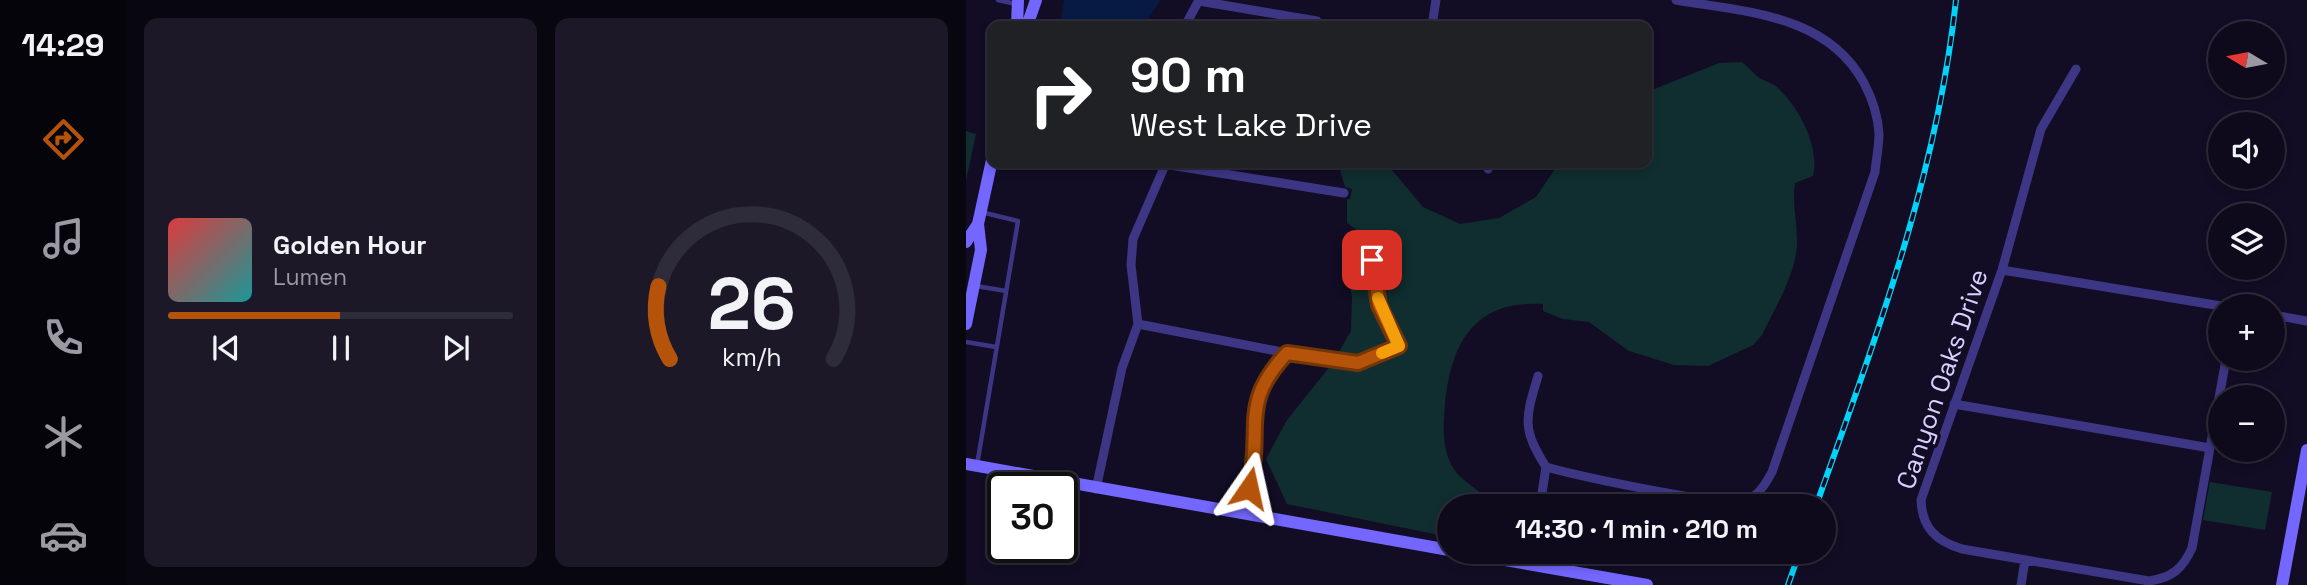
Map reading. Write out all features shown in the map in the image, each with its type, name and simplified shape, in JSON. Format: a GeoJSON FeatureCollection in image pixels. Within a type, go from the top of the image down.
{"type":"FeatureCollection","features":[{"type":"Feature","properties":{"kind":"street"},"geometry":{"type":"LineString","coordinates":[[1029,21],[1036,0]]}},
{"type":"Feature","properties":{"kind":"street"},"geometry":{"type":"LineString","coordinates":[[1188,21],[1199,0],[1317,21]]}},
{"type":"Feature","properties":{"kind":"street"},"geometry":{"type":"LineString","coordinates":[[1433,21],[1436,0]]}},
{"type":"Feature","properties":{"kind":"street"},"geometry":{"type":"LineString","coordinates":[[1546,467],[1587,478],[1706,500],[1737,503],[1758,493],[1772,472],[1875,172],[1879,133],[1871,97],[1856,69],[1837,46],[1805,27],[1779,18],[1676,0]]}},
{"type":"Feature","properties":{"kind":"street"},"geometry":{"type":"LineString","coordinates":[[1017,2],[1017,21]]}},
{"type":"Feature","properties":{"kind":"street","name":"Canyon Oaks Drive"},"geometry":{"type":"LineString","coordinates":[[2076,69],[2041,129],[2002,270],[1920,500],[1924,523],[1930,532],[1947,544],[2149,581],[2170,576],[2187,560],[2192,548],[2208,459]]}},
{"type":"Feature","properties":{"kind":"street"},"geometry":{"type":"LineString","coordinates":[[966,242],[990,168]]}},
{"type":"Feature","properties":{"kind":"street"},"geometry":{"type":"LineString","coordinates":[[1096,489],[1122,368],[1138,324],[1132,265],[1133,239],[1161,168]]}},
{"type":"Feature","properties":{"kind":"street"},"geometry":{"type":"LineString","coordinates":[[1193,168],[1344,193]]}},
{"type":"Feature","properties":{"kind":"street"},"geometry":{"type":"LineString","coordinates":[[966,324],[981,250],[975,219]]}},
{"type":"Feature","properties":{"kind":"street"},"geometry":{"type":"LineString","coordinates":[[1138,324],[1287,353],[1358,363],[1399,346],[1379,305],[1372,260]]}},
{"type":"Feature","properties":{"kind":"street"},"geometry":{"type":"LineString","coordinates":[[2002,270],[2208,304]]}},
{"type":"Feature","properties":{"kind":"street"},"geometry":{"type":"LineString","coordinates":[[2285,317],[2307,321]]}},
{"type":"Feature","properties":{"kind":"street"},"geometry":{"type":"LineString","coordinates":[[1242,514],[1255,461],[1257,396],[1268,374],[1287,353]]}},
{"type":"Feature","properties":{"kind":"street"},"geometry":{"type":"LineString","coordinates":[[1538,376],[1527,411],[1529,440],[1546,467],[1542,494]]}},
{"type":"Feature","properties":{"kind":"street"},"geometry":{"type":"LineString","coordinates":[[1954,404],[2208,448]]}},
{"type":"Feature","properties":{"kind":"street"},"geometry":{"type":"LineString","coordinates":[[2282,585],[2307,450]]}},
{"type":"Feature","properties":{"kind":"street"},"geometry":{"type":"LineString","coordinates":[[971,465],[1437,548]]}},
{"type":"Feature","properties":{"kind":"street"},"geometry":{"type":"LineString","coordinates":[[2021,585],[2025,560]]}},
{"type":"Feature","properties":{"kind":"street"},"geometry":{"type":"LineString","coordinates":[[1558,564],[1647,585]]}},
{"type":"Feature","properties":{"kind":"lane"},"geometry":{"type":"LineString","coordinates":[[998,0],[1017,2]]}},
{"type":"Feature","properties":{"kind":"lane"},"geometry":{"type":"LineString","coordinates":[[971,465],[996,347],[1018,221],[975,219]]}},
{"type":"Feature","properties":{"kind":"lane"},"geometry":{"type":"LineString","coordinates":[[974,286],[1006,291]]}},
{"type":"Feature","properties":{"kind":"lane"},"geometry":{"type":"LineString","coordinates":[[966,342],[996,347]]}},
{"type":"Feature","properties":{"kind":"green space"},"geometry":{"type":"Polygon","coordinates":[[[1742,62],[1758,77],[1777,87],[1785,95],[1806,128],[1813,153],[1813,176],[1795,183],[1796,254],[1782,296],[1762,335],[1753,345],[1708,366],[1674,365],[1629,351],[1589,322],[1563,319],[1543,311],[1543,304],[1499,309],[1470,330],[1460,345],[1453,362],[1445,405],[1445,445],[1453,468],[1483,494],[1437,494],[1437,535],[1287,504],[1266,459],[1287,420],[1331,365],[1361,369],[1408,349],[1385,304],[1377,253],[1365,255],[1372,306],[1391,343],[1357,357],[1337,355],[1351,331],[1352,297],[1345,259],[1368,238],[1347,223],[1347,199],[1350,199],[1352,189],[1345,187],[1339,168],[1390,168],[1423,207],[1460,224],[1499,218],[1536,197],[1556,168],[1652,168],[1652,90],[1719,63],[1742,62]]]}},
{"type":"Feature","properties":{"kind":"green space"},"geometry":{"type":"Polygon","coordinates":[[[966,131],[976,134],[966,180],[966,131]]]}},
{"type":"Feature","properties":{"kind":"green space"},"geometry":{"type":"Polygon","coordinates":[[[2210,482],[2272,492],[2265,530],[2203,520],[2210,482]]]}},
{"type":"Feature","properties":{"kind":"water"},"geometry":{"type":"Polygon","coordinates":[[[1064,0],[1161,0],[1146,21],[1061,21],[1064,0]]]}},
{"type":"Feature","properties":{"kind":"railway"},"geometry":{"type":"LineString","coordinates":[[1820,494],[1881,319],[1919,194],[1947,65],[1956,0]]}},
{"type":"Feature","properties":{"kind":"railway"},"geometry":{"type":"LineString","coordinates":[[1788,585],[1795,564]]}},
{"type":"Feature","properties":{"kind":"slow traffic"},"geometry":{"type":"LineString","coordinates":[[1378,298],[1399,346],[1382,353]]}},
{"type":"Feature","properties":{"kind":"route"},"geometry":{"type":"LineString","coordinates":[[1249,488],[1255,461],[1254,414],[1257,396],[1268,374],[1287,353],[1358,363],[1399,346],[1379,305],[1372,260]]}}]}
